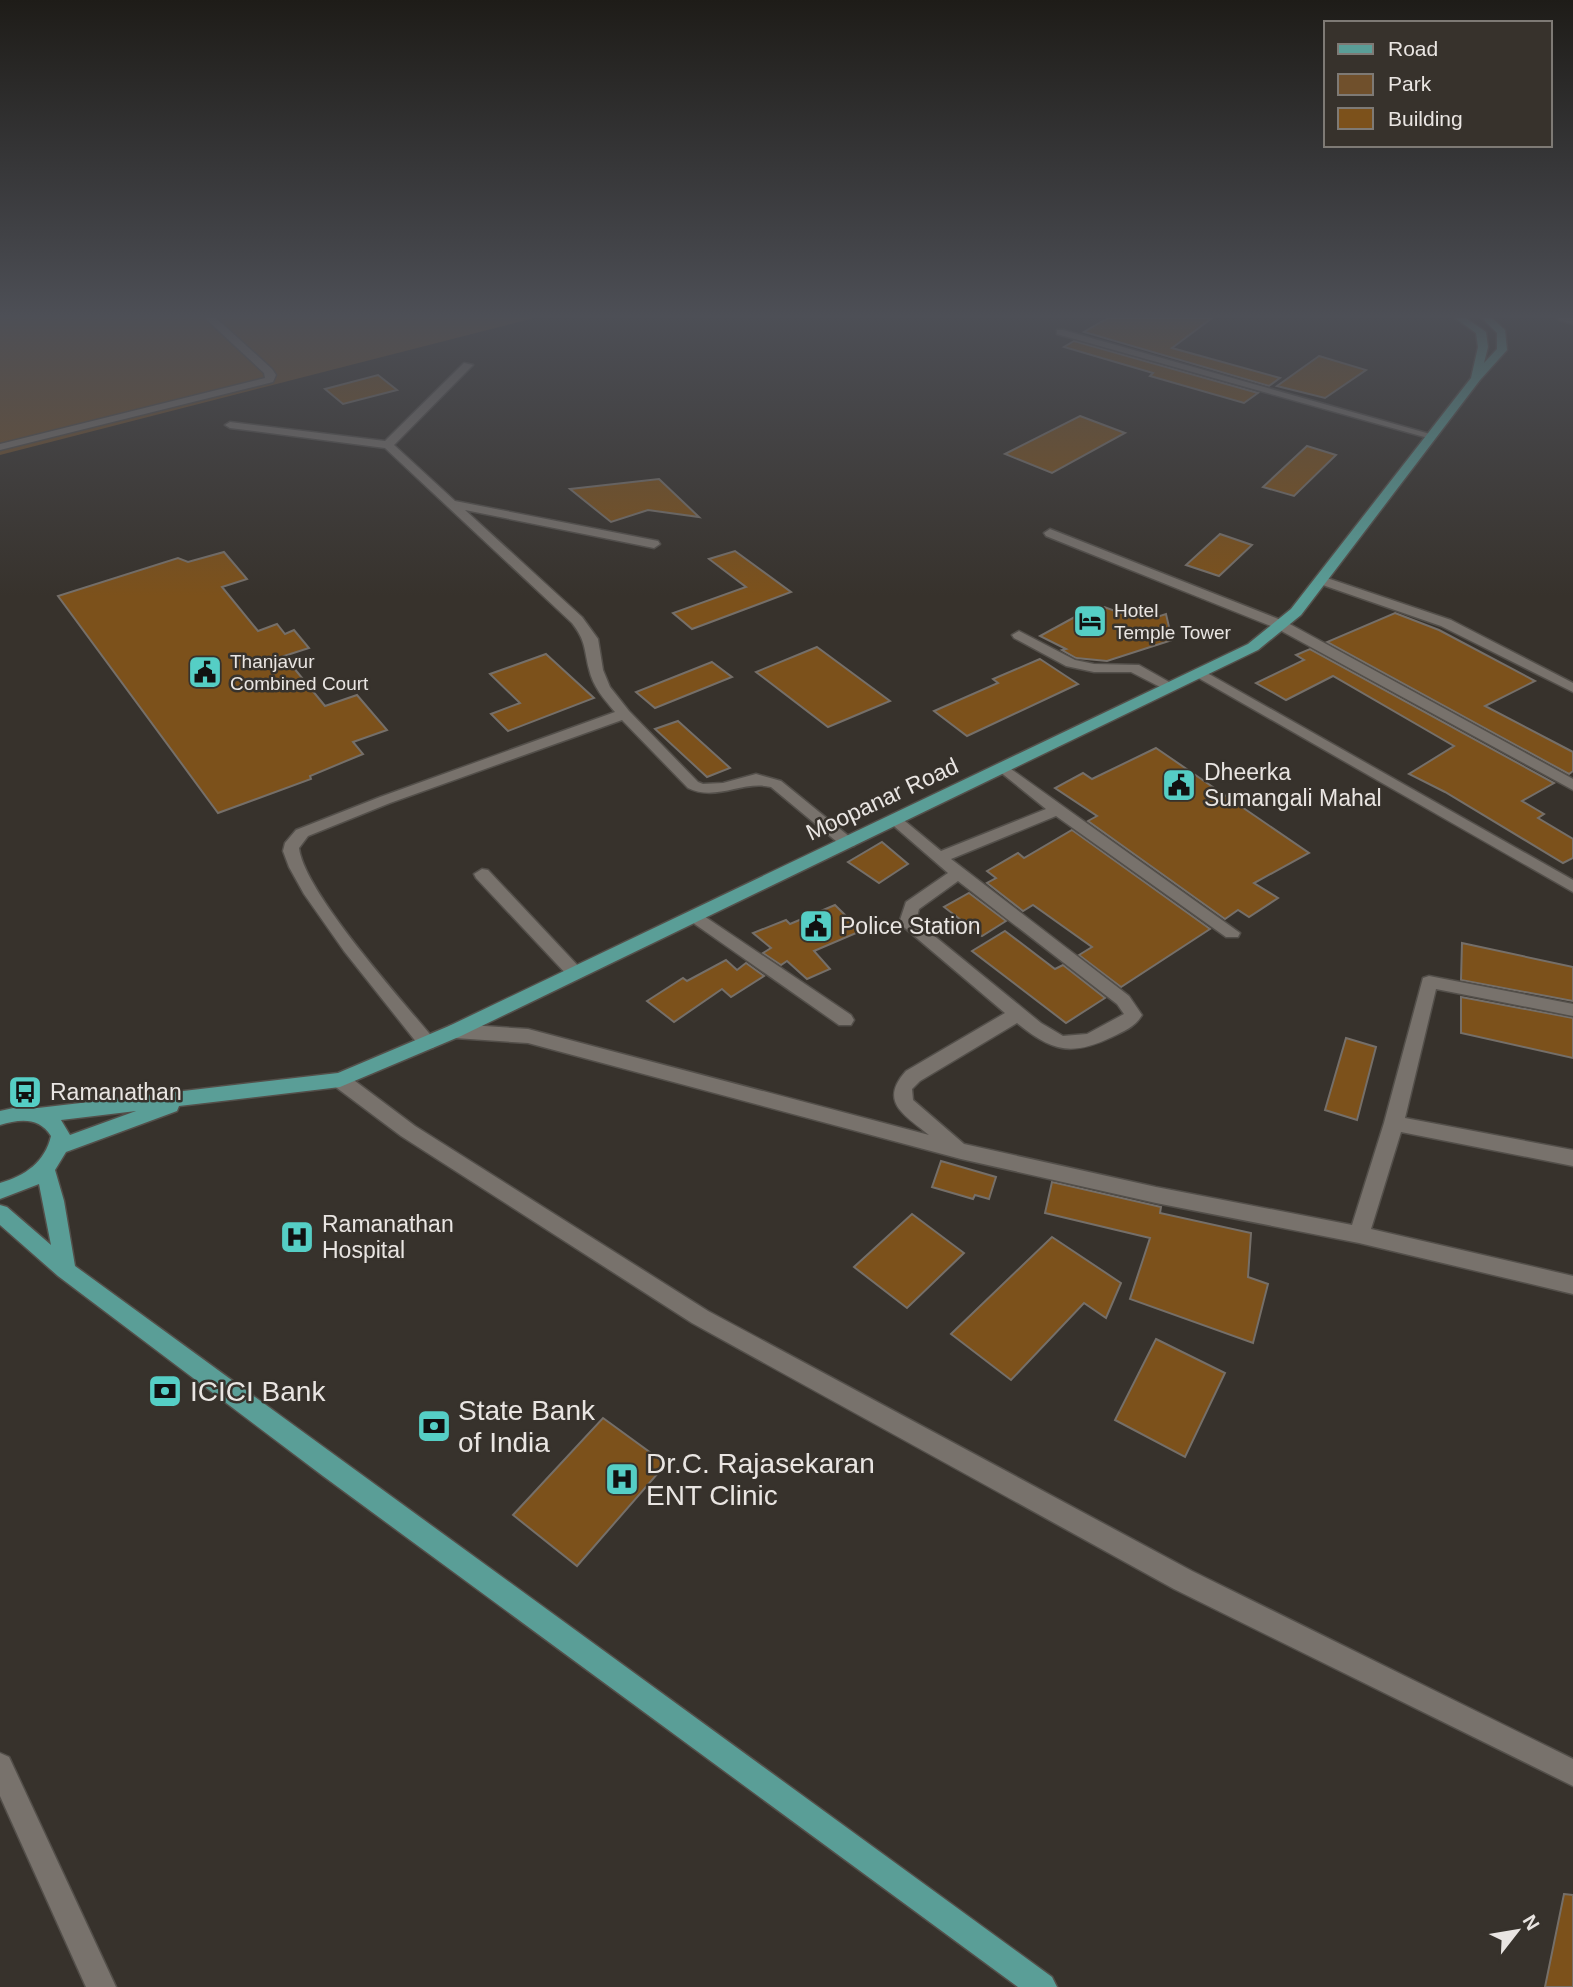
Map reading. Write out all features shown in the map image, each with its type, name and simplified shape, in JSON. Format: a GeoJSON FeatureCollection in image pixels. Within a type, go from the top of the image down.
{"type":"FeatureCollection","features":[{"type":"Feature","properties":{"kind":"main road","name":"Moopanar Road"},"geometry":{"type":"LineString","coordinates":[[1,1117],[39,1115],[340,1080],[455,1031],[1171,687],[1253,647],[1296,612],[1451,411]]}},
{"type":"Feature","properties":{"kind":"main road","name":"Moopanar Road"},"geometry":{"type":"LineString","coordinates":[[59,1147],[200,1095]]}},
{"type":"Feature","properties":{"kind":"main road"},"geometry":{"type":"LineString","coordinates":[[0,1191],[25,1182],[45,1169],[59,1147],[61,1136],[57,1127],[39,1115]]}},
{"type":"Feature","properties":{"kind":"main road"},"geometry":{"type":"LineString","coordinates":[[45,1169],[54,1201],[65,1270]]}},
{"type":"Feature","properties":{"kind":"main road"},"geometry":{"type":"LineString","coordinates":[[0,1213],[65,1270],[331,1468],[1042,1987]]}},
{"type":"Feature","properties":{"kind":"street"},"geometry":{"type":"LineString","coordinates":[[0,447],[149,411]]}},
{"type":"Feature","properties":{"kind":"street"},"geometry":{"type":"LineString","coordinates":[[388,445],[422,411]]}},
{"type":"Feature","properties":{"kind":"street"},"geometry":{"type":"LineString","coordinates":[[1341,411],[1432,436]]}},
{"type":"Feature","properties":{"kind":"street"},"geometry":{"type":"LineString","coordinates":[[230,425],[388,445],[577,620],[591,639],[594,663],[603,688],[624,714],[693,785],[710,790],[767,779],[776,783],[848,842]]}},
{"type":"Feature","properties":{"kind":"street"},"geometry":{"type":"LineString","coordinates":[[452,504],[653,544]]}},
{"type":"Feature","properties":{"kind":"street"},"geometry":{"type":"LineString","coordinates":[[1050,533],[1281,625],[1573,785]]}},
{"type":"Feature","properties":{"kind":"street"},"geometry":{"type":"LineString","coordinates":[[1321,580],[1446,623],[1573,688]]}},
{"type":"Feature","properties":{"kind":"street"},"geometry":{"type":"LineString","coordinates":[[1019,635],[1071,663],[1094,668],[1134,668],[1171,687]]}},
{"type":"Feature","properties":{"kind":"street"},"geometry":{"type":"LineString","coordinates":[[1199,673],[1573,887]]}},
{"type":"Feature","properties":{"kind":"street"},"geometry":{"type":"LineString","coordinates":[[427,1043],[307,888],[291,852],[293,841],[302,833],[385,800],[624,714]]}},
{"type":"Feature","properties":{"kind":"street"},"geometry":{"type":"LineString","coordinates":[[1004,768],[1057,810],[1231,933]]}},
{"type":"Feature","properties":{"kind":"street"},"geometry":{"type":"LineString","coordinates":[[940,858],[1057,810]]}},
{"type":"Feature","properties":{"kind":"street"},"geometry":{"type":"LineString","coordinates":[[895,820],[958,873],[1123,1000],[1133,1015],[1127,1022],[1074,1046],[1048,1039],[906,923],[912,906],[958,873]]}},
{"type":"Feature","properties":{"kind":"street"},"geometry":{"type":"LineString","coordinates":[[482,874],[575,973]]}},
{"type":"Feature","properties":{"kind":"street"},"geometry":{"type":"LineString","coordinates":[[695,916],[845,1020]]}},
{"type":"Feature","properties":{"kind":"street"},"geometry":{"type":"LineString","coordinates":[[1359,1235],[1394,1123],[1429,982],[1573,1010]]}},
{"type":"Feature","properties":{"kind":"street"},"geometry":{"type":"LineString","coordinates":[[961,1151],[904,1103],[903,1087],[913,1076],[1018,1014]]}},
{"type":"Feature","properties":{"kind":"street"},"geometry":{"type":"LineString","coordinates":[[455,1031],[528,1036],[961,1151],[1156,1195],[1359,1235],[1573,1285]]}},
{"type":"Feature","properties":{"kind":"street"},"geometry":{"type":"LineString","coordinates":[[340,1080],[408,1131],[700,1317],[1183,1580],[1573,1773]]}},
{"type":"Feature","properties":{"kind":"street"},"geometry":{"type":"LineString","coordinates":[[1394,1123],[1573,1158]]}},
{"type":"Feature","properties":{"kind":"street"},"geometry":{"type":"LineString","coordinates":[[0,1766],[101,1987]]}},
{"type":"Feature","properties":{"kind":"green space"},"geometry":{"type":"Polygon","coordinates":[[[0,411],[173,411],[0,455],[0,411]]]}},
{"type":"Feature","properties":{"kind":"building"},"geometry":{"type":"Polygon","coordinates":[[[1080,416],[1125,433],[1052,473],[1005,454],[1080,416]]]}},
{"type":"Feature","properties":{"kind":"building"},"geometry":{"type":"Polygon","coordinates":[[[1307,446],[1336,455],[1294,496],[1263,487],[1307,446]]]}},
{"type":"Feature","properties":{"kind":"building"},"geometry":{"type":"Polygon","coordinates":[[[659,479],[699,517],[648,510],[611,522],[570,489],[659,479]]]}},
{"type":"Feature","properties":{"kind":"building"},"geometry":{"type":"Polygon","coordinates":[[[1220,534],[1252,545],[1219,576],[1186,565],[1220,534]]]}},
{"type":"Feature","properties":{"kind":"building"},"geometry":{"type":"Polygon","coordinates":[[[735,551],[791,592],[692,629],[673,613],[746,587],[709,559],[735,551]]]}},
{"type":"Feature","properties":{"kind":"building","name":"Thanjavur Combined Court"},"geometry":{"type":"Polygon","coordinates":[[[224,552],[247,579],[222,587],[258,631],[277,624],[285,634],[294,630],[309,648],[284,656],[325,706],[357,695],[387,730],[353,742],[363,754],[310,776],[311,779],[218,813],[58,596],[178,558],[188,562],[224,552]]]}},
{"type":"Feature","properties":{"kind":"building"},"geometry":{"type":"Polygon","coordinates":[[[1104,607],[1126,615],[1153,614],[1157,617],[1166,614],[1172,640],[1107,661],[1076,658],[1062,650],[1066,649],[1040,636],[1084,612],[1088,614],[1104,607]]]}},
{"type":"Feature","properties":{"kind":"building"},"geometry":{"type":"Polygon","coordinates":[[[1395,613],[1439,630],[1535,681],[1485,706],[1573,752],[1573,771],[1569,774],[1327,642],[1395,613]]]}},
{"type":"Feature","properties":{"kind":"building"},"geometry":{"type":"Polygon","coordinates":[[[817,647],[890,701],[828,727],[756,672],[817,647]]]}},
{"type":"Feature","properties":{"kind":"building"},"geometry":{"type":"Polygon","coordinates":[[[1310,649],[1554,783],[1522,801],[1544,814],[1538,818],[1573,839],[1573,858],[1563,863],[1445,792],[1409,774],[1454,746],[1333,676],[1286,700],[1256,683],[1304,660],[1296,655],[1310,649]]]}},
{"type":"Feature","properties":{"kind":"building"},"geometry":{"type":"Polygon","coordinates":[[[546,654],[594,698],[508,731],[491,714],[520,703],[490,674],[546,654]]]}},
{"type":"Feature","properties":{"kind":"building"},"geometry":{"type":"Polygon","coordinates":[[[1040,659],[1078,684],[967,736],[934,711],[998,683],[993,679],[1040,659]]]}},
{"type":"Feature","properties":{"kind":"building"},"geometry":{"type":"Polygon","coordinates":[[[712,662],[732,677],[655,708],[636,692],[712,662]]]}},
{"type":"Feature","properties":{"kind":"building"},"geometry":{"type":"Polygon","coordinates":[[[678,721],[730,768],[707,777],[655,729],[678,721]]]}},
{"type":"Feature","properties":{"kind":"building"},"geometry":{"type":"Polygon","coordinates":[[[1156,748],[1309,853],[1254,883],[1278,898],[1249,917],[1238,910],[1225,919],[1088,821],[1097,816],[1055,788],[1083,773],[1092,779],[1156,748]]]}},
{"type":"Feature","properties":{"kind":"building"},"geometry":{"type":"Polygon","coordinates":[[[1072,830],[1210,929],[1121,987],[1079,955],[1092,947],[1033,905],[1023,911],[987,883],[996,878],[987,871],[1018,853],[1024,858],[1072,830]]]}},
{"type":"Feature","properties":{"kind":"building"},"geometry":{"type":"Polygon","coordinates":[[[882,842],[908,864],[879,883],[848,862],[882,842]]]}},
{"type":"Feature","properties":{"kind":"building"},"geometry":{"type":"Polygon","coordinates":[[[969,893],[1006,921],[982,936],[944,907],[969,893]]]}},
{"type":"Feature","properties":{"kind":"building"},"geometry":{"type":"Polygon","coordinates":[[[835,905],[861,931],[814,951],[830,969],[807,979],[787,961],[781,965],[763,953],[771,948],[753,933],[786,920],[790,924],[835,905]]]}},
{"type":"Feature","properties":{"kind":"building"},"geometry":{"type":"Polygon","coordinates":[[[1005,931],[1055,969],[1063,965],[1105,998],[1066,1023],[972,951],[1005,931]]]}},
{"type":"Feature","properties":{"kind":"building"},"geometry":{"type":"Polygon","coordinates":[[[1462,943],[1573,967],[1573,1001],[1461,980],[1462,943]]]}},
{"type":"Feature","properties":{"kind":"building"},"geometry":{"type":"Polygon","coordinates":[[[726,960],[737,970],[746,963],[764,976],[731,997],[722,989],[674,1022],[647,1001],[683,978],[687,981],[726,960]]]}},
{"type":"Feature","properties":{"kind":"building"},"geometry":{"type":"Polygon","coordinates":[[[1461,997],[1573,1018],[1573,1058],[1461,1033],[1461,997]]]}},
{"type":"Feature","properties":{"kind":"building"},"geometry":{"type":"Polygon","coordinates":[[[1346,1038],[1376,1047],[1357,1120],[1325,1110],[1346,1038]]]}},
{"type":"Feature","properties":{"kind":"building"},"geometry":{"type":"Polygon","coordinates":[[[941,1161],[996,1177],[989,1199],[975,1195],[973,1199],[932,1187],[941,1161]]]}},
{"type":"Feature","properties":{"kind":"building"},"geometry":{"type":"Polygon","coordinates":[[[1052,1182],[1161,1207],[1160,1213],[1251,1233],[1248,1277],[1268,1284],[1253,1343],[1130,1299],[1150,1238],[1045,1213],[1052,1182]]]}},
{"type":"Feature","properties":{"kind":"building"},"geometry":{"type":"Polygon","coordinates":[[[912,1214],[964,1253],[907,1308],[854,1267],[912,1214]]]}},
{"type":"Feature","properties":{"kind":"building"},"geometry":{"type":"Polygon","coordinates":[[[1052,1237],[1121,1283],[1106,1318],[1084,1303],[1011,1380],[951,1334],[1052,1237]]]}},
{"type":"Feature","properties":{"kind":"building"},"geometry":{"type":"Polygon","coordinates":[[[1156,1339],[1225,1373],[1185,1457],[1115,1420],[1156,1339]]]}},
{"type":"Feature","properties":{"kind":"building"},"geometry":{"type":"Polygon","coordinates":[[[603,1418],[666,1464],[577,1566],[513,1515],[603,1418]]]}},
{"type":"Feature","properties":{"kind":"building"},"geometry":{"type":"Polygon","coordinates":[[[1564,1894],[1573,1895],[1573,1987],[1545,1987],[1564,1894]]]}},
{"type":"Feature","properties":{"kind":"place","name":"Hotel Temple Tower"},"geometry":{"type":"Point","coordinates":[1090,621]}},
{"type":"Feature","properties":{"kind":"place","name":"Thanjavur Combined Court"},"geometry":{"type":"Point","coordinates":[205,672]}},
{"type":"Feature","properties":{"kind":"place","name":"Dheerka Sumangali Mahal"},"geometry":{"type":"Point","coordinates":[1179,785]}},
{"type":"Feature","properties":{"kind":"place","name":"Police Station"},"geometry":{"type":"Point","coordinates":[816,926]}},
{"type":"Feature","properties":{"kind":"place","name":"Ramanathan"},"geometry":{"type":"Point","coordinates":[25,1092]}},
{"type":"Feature","properties":{"kind":"place","name":"Ramanathan Hospital"},"geometry":{"type":"Point","coordinates":[297,1237]}},
{"type":"Feature","properties":{"kind":"place","name":"ICICI Bank"},"geometry":{"type":"Point","coordinates":[165,1391]}},
{"type":"Feature","properties":{"kind":"place","name":"State Bank of India"},"geometry":{"type":"Point","coordinates":[434,1426]}},
{"type":"Feature","properties":{"kind":"place","name":"Dr.C. Rajasekaran ENT Clinic"},"geometry":{"type":"Point","coordinates":[622,1479]}}]}
